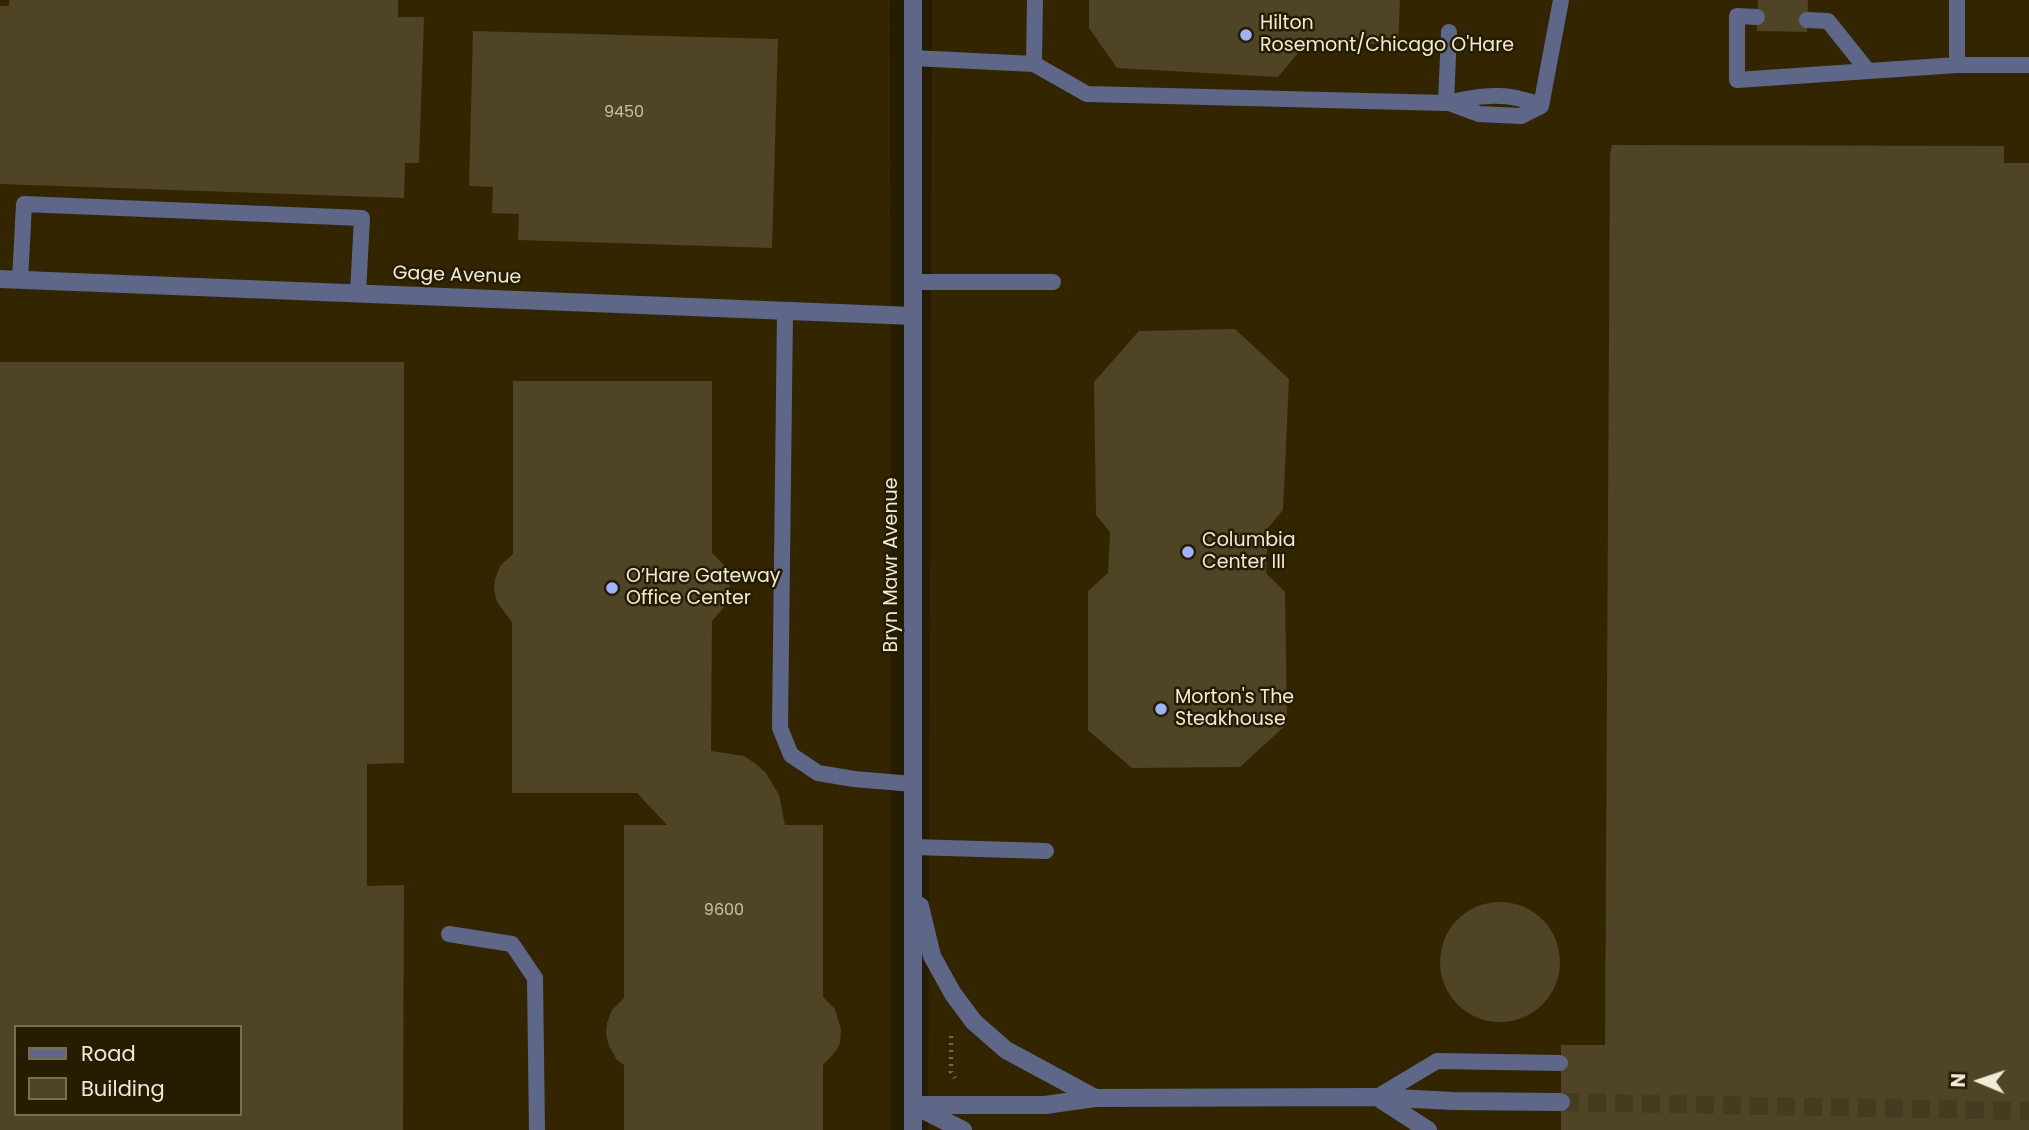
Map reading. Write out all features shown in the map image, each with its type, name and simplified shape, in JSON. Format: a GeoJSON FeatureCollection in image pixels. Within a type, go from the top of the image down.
{"type":"FeatureCollection","features":[{"type":"Feature","properties":{"kind":"street","name":"Bryn Mawr Avenue"},"geometry":{"type":"LineString","coordinates":[[913,0],[913,1130]]}},
{"type":"Feature","properties":{"kind":"street","name":"Gage Avenue"},"geometry":{"type":"LineString","coordinates":[[0,279],[913,316]]}},
{"type":"Feature","properties":{"kind":"street"},"geometry":{"type":"LineString","coordinates":[[912,875],[932,956],[953,994],[974,1022],[1006,1049],[1095,1098]]}},
{"type":"Feature","properties":{"kind":"street"},"geometry":{"type":"LineString","coordinates":[[1377,1097],[1428,1130]]}},
{"type":"Feature","properties":{"kind":"street"},"geometry":{"type":"LineString","coordinates":[[913,1105],[1045,1105],[1095,1098],[1377,1097],[1561,1102]]}},
{"type":"Feature","properties":{"kind":"street"},"geometry":{"type":"LineString","coordinates":[[913,1105],[962,1130]]}},
{"type":"Feature","properties":{"kind":"lane"},"geometry":{"type":"LineString","coordinates":[[1034,65],[1035,0]]}},
{"type":"Feature","properties":{"kind":"lane"},"geometry":{"type":"LineString","coordinates":[[913,58],[1034,65],[1087,94],[1446,103],[1480,95],[1522,98],[1541,106],[1561,0]]}},
{"type":"Feature","properties":{"kind":"lane"},"geometry":{"type":"LineString","coordinates":[[1957,0],[1957,65]]}},
{"type":"Feature","properties":{"kind":"lane"},"geometry":{"type":"LineString","coordinates":[[1757,17],[1737,16],[1737,80],[1957,65],[2029,65]]}},
{"type":"Feature","properties":{"kind":"lane"},"geometry":{"type":"LineString","coordinates":[[1807,20],[1828,21],[1868,71]]}},
{"type":"Feature","properties":{"kind":"lane"},"geometry":{"type":"LineString","coordinates":[[1446,103],[1449,33]]}},
{"type":"Feature","properties":{"kind":"lane"},"geometry":{"type":"LineString","coordinates":[[20,280],[24,204],[362,218],[358,293]]}},
{"type":"Feature","properties":{"kind":"lane"},"geometry":{"type":"LineString","coordinates":[[913,282],[1053,282]]}},
{"type":"Feature","properties":{"kind":"lane"},"geometry":{"type":"LineString","coordinates":[[785,311],[780,728],[791,755],[818,773],[913,784]]}},
{"type":"Feature","properties":{"kind":"lane"},"geometry":{"type":"LineString","coordinates":[[913,847],[1046,851]]}},
{"type":"Feature","properties":{"kind":"lane"},"geometry":{"type":"LineString","coordinates":[[449,933],[512,944],[535,978],[537,1130]]}},
{"type":"Feature","properties":{"kind":"lane"},"geometry":{"type":"LineString","coordinates":[[1377,1097],[1437,1061],[1560,1063]]}},
{"type":"Feature","properties":{"kind":"path"},"geometry":{"type":"LineString","coordinates":[[953,1032],[951,1072],[957,1080]]}},
{"type":"Feature","properties":{"kind":"shaded area"},"geometry":{"type":"Polygon","coordinates":[[[0,0],[890,0],[891,1130],[0,1130],[0,0]]]}},
{"type":"Feature","properties":{"kind":"shaded area"},"geometry":{"type":"Polygon","coordinates":[[[932,0],[2029,0],[2029,1130],[928,1130],[932,0]]]}},
{"type":"Feature","properties":{"kind":"building"},"geometry":{"type":"Polygon","coordinates":[[[9,0],[398,0],[398,17],[424,17],[419,163],[405,163],[404,198],[0,184],[0,6],[9,6],[9,0]]]}},
{"type":"Feature","properties":{"kind":"building","name":"Hilton Rosemont/Chicago O'Hare"},"geometry":{"type":"Polygon","coordinates":[[[1089,0],[1400,0],[1398,45],[1308,41],[1278,77],[1117,68],[1089,28],[1089,0]]]}},
{"type":"Feature","properties":{"kind":"building"},"geometry":{"type":"Polygon","coordinates":[[[1758,0],[1808,0],[1807,32],[1757,31],[1758,0]]]}},
{"type":"Feature","properties":{"kind":"building"},"geometry":{"type":"Polygon","coordinates":[[[473,31],[778,39],[772,248],[518,240],[519,214],[492,213],[493,187],[469,186],[473,31]]]}},
{"type":"Feature","properties":{"kind":"building"},"geometry":{"type":"Polygon","coordinates":[[[1612,145],[2004,146],[2004,163],[2029,163],[2029,1130],[1561,1130],[1561,1045],[1605,1045],[1612,145]]]}},
{"type":"Feature","properties":{"kind":"building","name":"Columbia Center III"},"geometry":{"type":"Polygon","coordinates":[[[1235,329],[1289,379],[1283,510],[1268,528],[1266,573],[1285,592],[1287,724],[1240,767],[1132,768],[1088,730],[1088,591],[1108,573],[1110,532],[1096,515],[1094,382],[1139,331],[1235,329]]]}},
{"type":"Feature","properties":{"kind":"building"},"geometry":{"type":"Polygon","coordinates":[[[0,362],[404,362],[404,763],[367,764],[367,886],[404,885],[403,1130],[0,1130],[0,362]]]}},
{"type":"Feature","properties":{"kind":"building"},"geometry":{"type":"Polygon","coordinates":[[[513,381],[712,381],[712,553],[724,565],[730,585],[724,607],[712,621],[711,751],[744,756],[766,773],[779,795],[785,825],[823,825],[823,997],[835,1009],[841,1029],[840,1043],[836,1051],[823,1065],[823,1130],[624,1130],[624,1065],[617,1060],[606,1034],[612,1010],[624,998],[624,825],[667,825],[637,793],[512,793],[512,622],[497,602],[494,590],[500,566],[513,554],[513,381]]]}},
{"type":"Feature","properties":{"kind":"building"},"geometry":{"type":"Polygon","coordinates":[[[1500,902],[1523,906],[1543,919],[1556,939],[1560,962],[1556,985],[1543,1005],[1523,1018],[1500,1022],[1477,1018],[1457,1005],[1444,985],[1440,962],[1444,939],[1457,919],[1477,906],[1500,902]]]}},
{"type":"Feature","properties":{"kind":"tunnel"},"geometry":{"type":"LineString","coordinates":[[1561,1102],[2029,1111]]}},
{"type":"Feature","properties":{"kind":"place","name":"Hilton Rosemont/Chicago O'Hare"},"geometry":{"type":"Point","coordinates":[1246,35]}},
{"type":"Feature","properties":{"kind":"place","name":"Columbia Center III"},"geometry":{"type":"Point","coordinates":[1188,552]}},
{"type":"Feature","properties":{"kind":"place","name":"O’Hare Gateway Office Center"},"geometry":{"type":"Point","coordinates":[612,588]}},
{"type":"Feature","properties":{"kind":"place","name":"Morton's The Steakhouse"},"geometry":{"type":"Point","coordinates":[1161,709]}}]}
